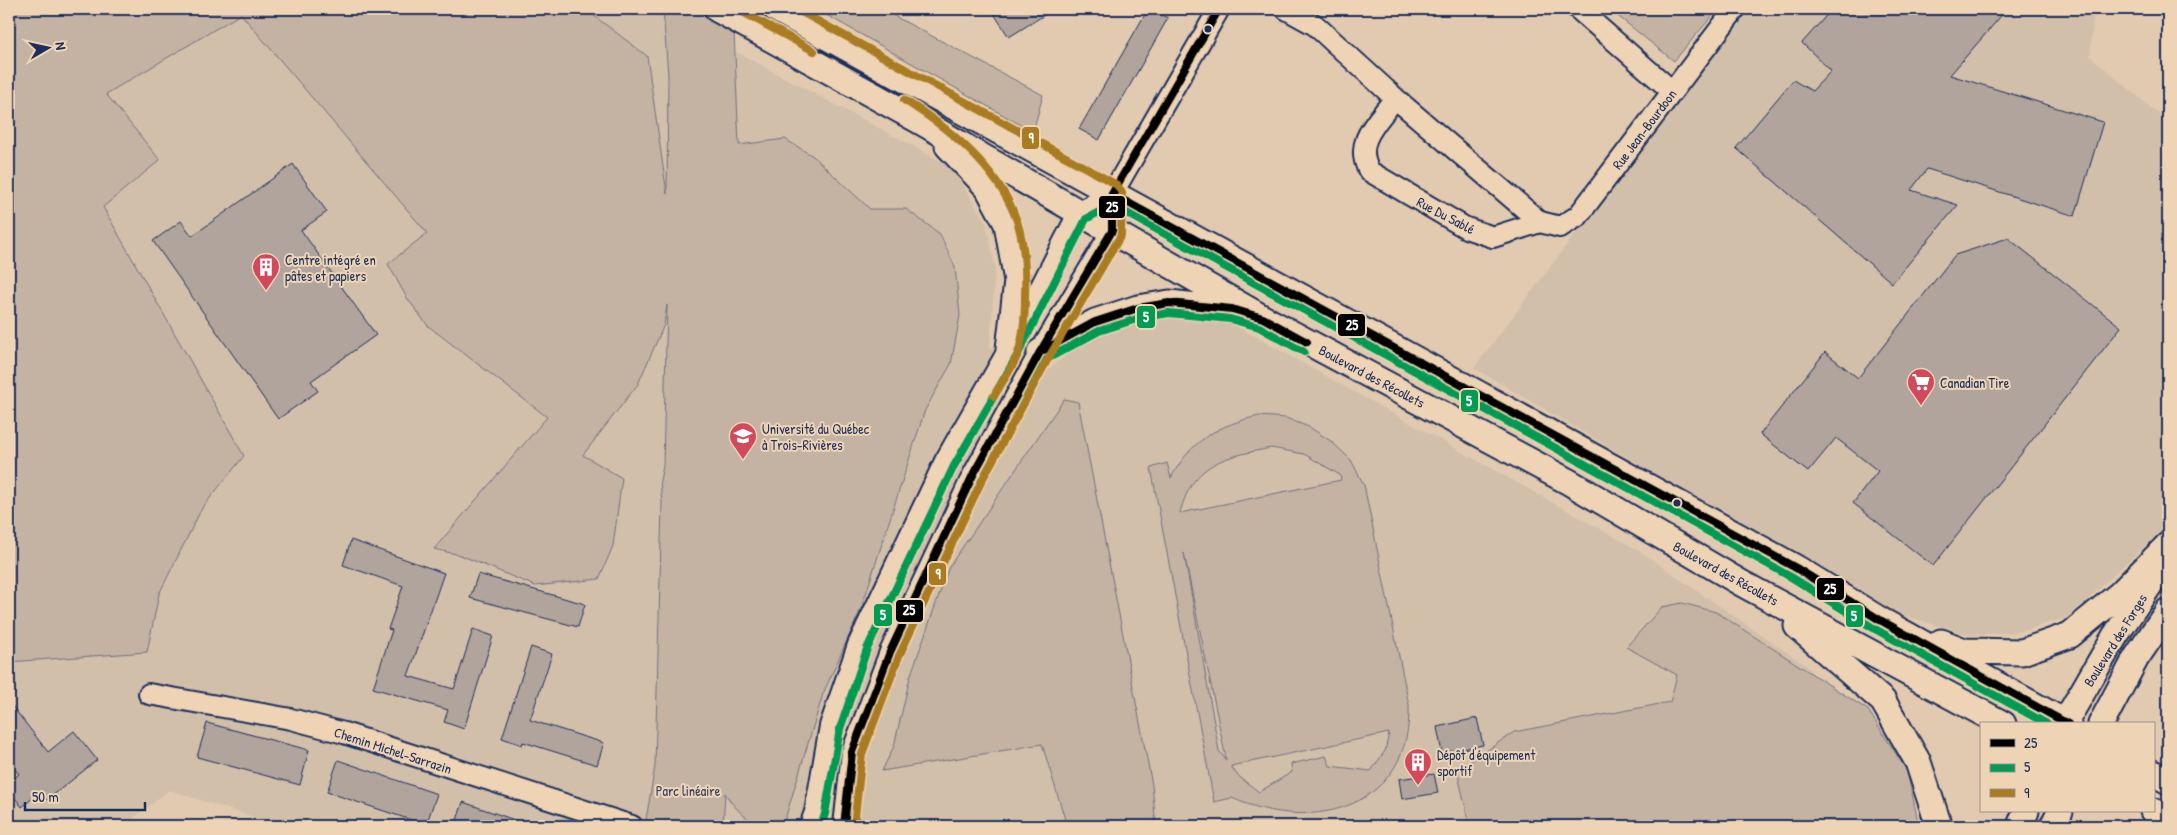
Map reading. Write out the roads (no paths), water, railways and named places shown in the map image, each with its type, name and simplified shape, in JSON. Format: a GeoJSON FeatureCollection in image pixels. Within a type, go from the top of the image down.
{"type":"FeatureCollection","features":[{"type":"Feature","properties":{"kind":"main road","name":"Boulevard des Récollets"},"geometry":{"type":"LineString","coordinates":[[717,9],[920,120],[1263,318],[1569,482],[1741,583],[1999,722]]}},
{"type":"Feature","properties":{"kind":"main road"},"geometry":{"type":"LineString","coordinates":[[776,9],[1796,568],[1880,620],[2063,722]]}},
{"type":"Feature","properties":{"kind":"main road"},"geometry":{"type":"LineString","coordinates":[[920,120],[988,188],[1007,224],[1017,281],[1009,349]]}},
{"type":"Feature","properties":{"kind":"main road"},"geometry":{"type":"LineString","coordinates":[[1040,352],[1095,322],[1138,308],[1169,303],[1232,309],[1263,318]]}},
{"type":"Feature","properties":{"kind":"main road"},"geometry":{"type":"LineString","coordinates":[[1880,620],[1964,651],[2022,652],[2070,635],[2120,594],[2168,545]]}},
{"type":"Feature","properties":{"kind":"main road","name":"Boulevard des Forges"},"geometry":{"type":"LineString","coordinates":[[2066,722],[2115,636],[2168,557]]}},
{"type":"Feature","properties":{"kind":"main road"},"geometry":{"type":"LineString","coordinates":[[1741,583],[1818,642],[1883,701],[1918,762],[1939,826]]}},
{"type":"Feature","properties":{"kind":"main road","name":"Boulevard des Forges"},"geometry":{"type":"LineString","coordinates":[[2102,722],[2136,658],[2168,611]]}},
{"type":"Feature","properties":{"kind":"main road"},"geometry":{"type":"LineString","coordinates":[[2154,774],[2168,781]]}},
{"type":"Feature","properties":{"kind":"main road"},"geometry":{"type":"LineString","coordinates":[[2020,826],[2026,812]]}},
{"type":"Feature","properties":{"kind":"main road"},"geometry":{"type":"LineString","coordinates":[[2053,826],[2060,812]]}},
{"type":"Feature","properties":{"kind":"main road"},"geometry":{"type":"LineString","coordinates":[[2154,812],[2168,820]]}},
{"type":"Feature","properties":{"kind":"street"},"geometry":{"type":"LineString","coordinates":[[844,826],[852,752],[890,652],[973,475],[1040,352],[1112,231],[1112,194],[1219,9]]}},
{"type":"Feature","properties":{"kind":"street"},"geometry":{"type":"LineString","coordinates":[[1286,9],[1315,25],[1395,98],[1540,222]]}},
{"type":"Feature","properties":{"kind":"street"},"geometry":{"type":"LineString","coordinates":[[1578,9],[1672,91]]}},
{"type":"Feature","properties":{"kind":"street","name":"Rue Jean-Bourdoon"},"geometry":{"type":"LineString","coordinates":[[1540,222],[1560,227],[1578,216],[1735,9]]}},
{"type":"Feature","properties":{"kind":"street","name":"Rue Du Sablé"},"geometry":{"type":"LineString","coordinates":[[1395,98],[1363,142],[1362,158],[1369,171],[1466,228],[1493,237],[1540,222]]}},
{"type":"Feature","properties":{"kind":"street"},"geometry":{"type":"LineString","coordinates":[[810,826],[815,812],[830,726],[858,646],[945,462],[1009,349],[1079,212],[1112,194]]}},
{"type":"Feature","properties":{"kind":"street"},"geometry":{"type":"LineString","coordinates":[[945,462],[973,475]]}},
{"type":"Feature","properties":{"kind":"street"},"geometry":{"type":"LineString","coordinates":[[858,646],[890,652]]}},
{"type":"Feature","properties":{"kind":"street","name":"Chemin Michel-Sarrazin"},"geometry":{"type":"LineString","coordinates":[[149,694],[291,719],[344,733],[632,826]]}},
{"type":"Feature","properties":{"kind":"place","name":"Centre intégré en pâtes et papiers"},"geometry":{"type":"Point","coordinates":[266,291]}},
{"type":"Feature","properties":{"kind":"place","name":"Canadian Tire"},"geometry":{"type":"Point","coordinates":[1921,406]}},
{"type":"Feature","properties":{"kind":"place","name":"Université du Québec à Trois-Rivières"},"geometry":{"type":"Point","coordinates":[743,460]}},
{"type":"Feature","properties":{"kind":"place","name":"Dépôt d'équipement sportif"},"geometry":{"type":"Point","coordinates":[1418,786]}},
{"type":"Feature","properties":{"kind":"park label","name":"Parc linéaire"},"geometry":{"type":"Point","coordinates":[688,790]}}]}
